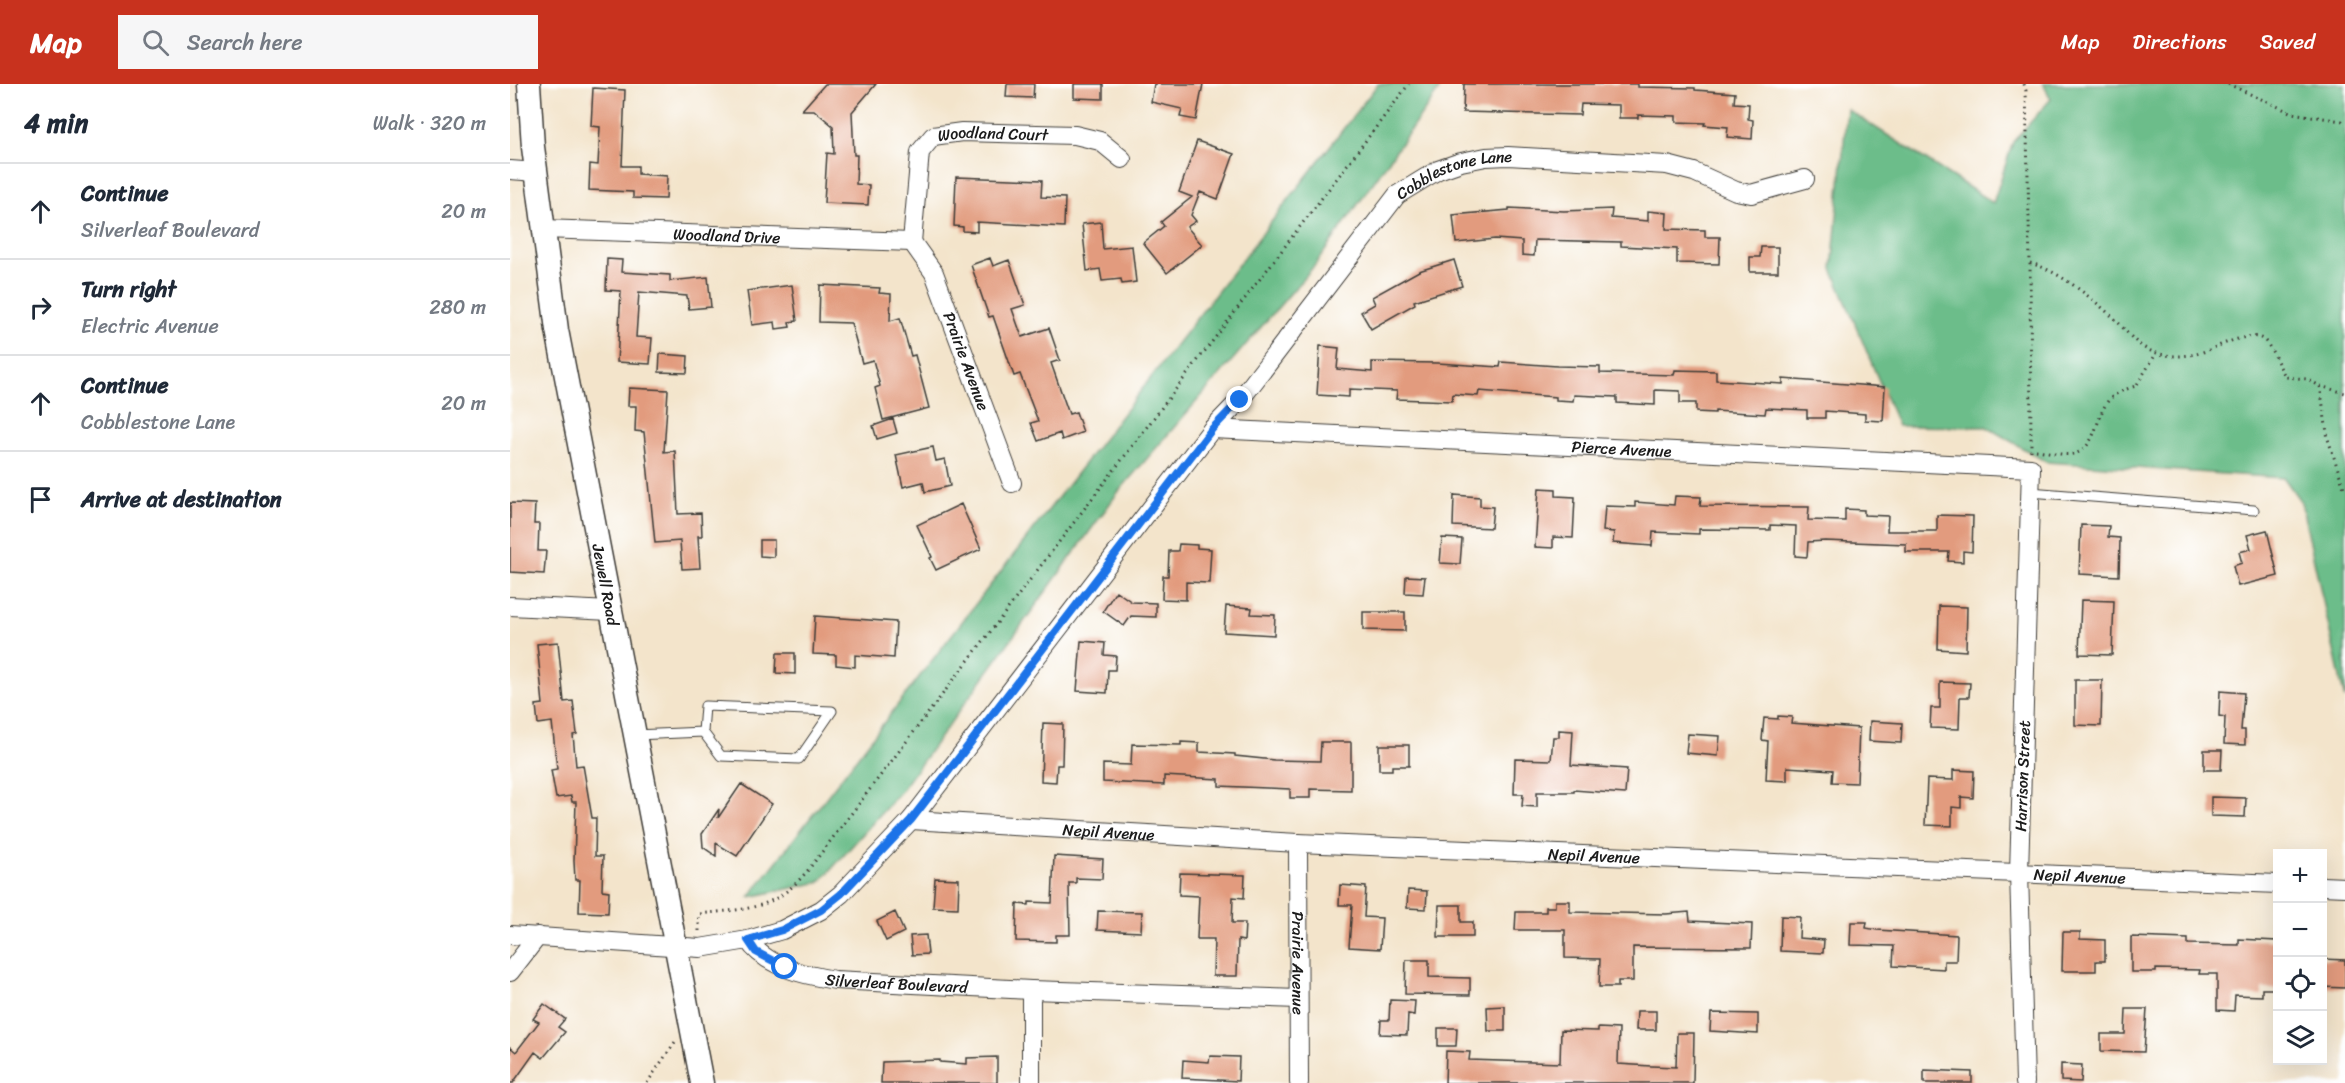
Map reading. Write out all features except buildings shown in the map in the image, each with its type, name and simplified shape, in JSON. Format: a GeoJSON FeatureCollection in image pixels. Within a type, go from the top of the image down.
{"type":"FeatureCollection","features":[{"type":"Feature","properties":{"kind":"street","name":"Jewell Road"},"geometry":{"type":"LineString","coordinates":[[529,84],[536,172],[556,322],[702,1083]]}},
{"type":"Feature","properties":{"kind":"street","name":"Woodland Court"},"geometry":{"type":"LineString","coordinates":[[912,242],[920,152],[933,136],[962,132],[1075,135],[1100,141],[1122,159]]}},
{"type":"Feature","properties":{"kind":"street","name":"Cobblestone Lane"},"geometry":{"type":"LineString","coordinates":[[748,940],[782,930],[821,910],[841,894],[911,820],[1212,429],[1240,400],[1397,195],[1438,171],[1461,162],[1486,157],[1651,163],[1681,168],[1736,191],[1751,194],[1805,178]]}},
{"type":"Feature","properties":{"kind":"street"},"geometry":{"type":"LineString","coordinates":[[510,170],[536,172]]}},
{"type":"Feature","properties":{"kind":"street","name":"Woodland Drive"},"geometry":{"type":"LineString","coordinates":[[543,229],[912,242]]}},
{"type":"Feature","properties":{"kind":"street","name":"Prairie Avenue"},"geometry":{"type":"LineString","coordinates":[[912,242],[933,273],[1012,483]]}},
{"type":"Feature","properties":{"kind":"street","name":"Pierce Avenue"},"geometry":{"type":"LineString","coordinates":[[1212,429],[2031,459]]}},
{"type":"Feature","properties":{"kind":"street","name":"Harrison Street"},"geometry":{"type":"LineString","coordinates":[[2025,1083],[2019,872],[2031,459]]}},
{"type":"Feature","properties":{"kind":"street"},"geometry":{"type":"LineString","coordinates":[[510,606],[610,611]]}},
{"type":"Feature","properties":{"kind":"street","name":"Nepil Avenue"},"geometry":{"type":"LineString","coordinates":[[911,820],[1298,843],[2273,884]]}},
{"type":"Feature","properties":{"kind":"street","name":"Prairie Avenue"},"geometry":{"type":"LineString","coordinates":[[1298,843],[1299,1083]]}},
{"type":"Feature","properties":{"kind":"street"},"geometry":{"type":"LineString","coordinates":[[2327,886],[2345,886]]}},
{"type":"Feature","properties":{"kind":"street"},"geometry":{"type":"LineString","coordinates":[[510,935],[700,948],[748,940]]}},
{"type":"Feature","properties":{"kind":"street"},"geometry":{"type":"LineString","coordinates":[[510,972],[538,936]]}},
{"type":"Feature","properties":{"kind":"street","name":"Silverleaf Boulevard"},"geometry":{"type":"LineString","coordinates":[[748,940],[756,952],[785,967],[809,976],[835,980],[1031,990],[1298,999]]}},
{"type":"Feature","properties":{"kind":"street"},"geometry":{"type":"LineString","coordinates":[[1031,990],[1031,1083]]}},
{"type":"Feature","properties":{"kind":"lane"},"geometry":{"type":"LineString","coordinates":[[2030,492],[2254,510]]}},
{"type":"Feature","properties":{"kind":"lane"},"geometry":{"type":"LineString","coordinates":[[705,706],[832,711],[800,759],[721,756],[703,732],[705,706]]}},
{"type":"Feature","properties":{"kind":"lane"},"geometry":{"type":"LineString","coordinates":[[635,735],[703,732]]}},
{"type":"Feature","properties":{"kind":"path"},"geometry":{"type":"LineString","coordinates":[[699,932],[699,914],[760,906],[781,897],[809,869],[1409,84]]}},
{"type":"Feature","properties":{"kind":"path"},"geometry":{"type":"LineString","coordinates":[[2025,84],[2030,264],[2031,459],[2073,454],[2084,448],[2091,439],[2108,400],[2136,386],[2157,353]]}},
{"type":"Feature","properties":{"kind":"path"},"geometry":{"type":"LineString","coordinates":[[2228,84],[2292,113],[2342,121],[2345,125]]}},
{"type":"Feature","properties":{"kind":"path"},"geometry":{"type":"LineString","coordinates":[[2030,264],[2046,267],[2062,277],[2148,350],[2178,357],[2196,354],[2247,336],[2257,336],[2264,340],[2286,376],[2307,379],[2320,386],[2345,393]]}},
{"type":"Feature","properties":{"kind":"path"},"geometry":{"type":"LineString","coordinates":[[2320,386],[2328,440],[2345,491]]}},
{"type":"Feature","properties":{"kind":"path"},"geometry":{"type":"LineString","coordinates":[[647,1083],[675,1042]]}},
{"type":"Feature","properties":{"kind":"green space"},"geometry":{"type":"Polygon","coordinates":[[[1378,84],[1443,84],[1315,265],[1119,491],[901,791],[820,882],[749,897],[1378,84]]]}},
{"type":"Feature","properties":{"kind":"green space"},"geometry":{"type":"Polygon","coordinates":[[[2043,84],[2345,84],[2345,700],[2301,502],[2284,478],[2046,462],[1987,427],[1898,426],[1832,269],[1847,109],[1993,203],[2013,142],[2051,99],[2043,84]]]}},
{"type":"Feature","properties":{"kind":"route"},"geometry":{"type":"LineString","coordinates":[[785,967],[756,952],[748,940],[782,930],[821,910],[841,894],[911,820],[1212,429],[1240,400]]}}]}
